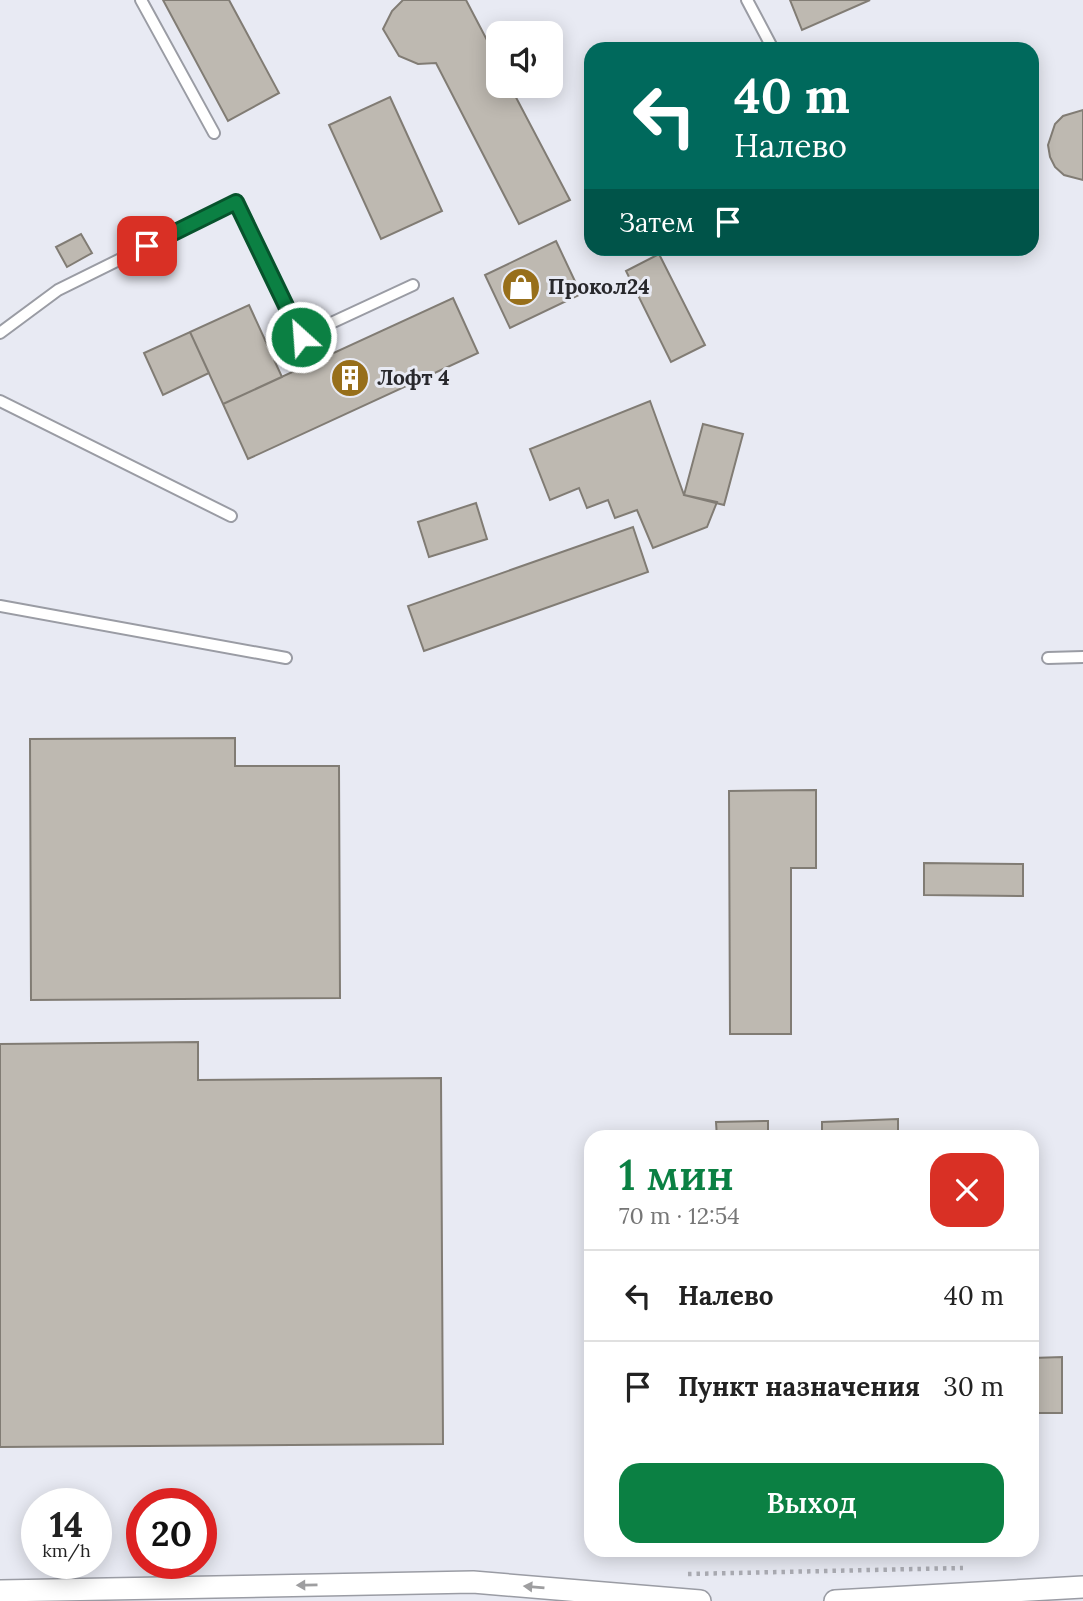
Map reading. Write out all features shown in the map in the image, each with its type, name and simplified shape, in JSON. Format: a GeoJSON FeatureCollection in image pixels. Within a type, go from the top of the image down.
{"type":"FeatureCollection","features":[{"type":"Feature","properties":{"kind":"street"},"geometry":{"type":"LineString","coordinates":[[0,1591],[473,1582],[700,1601]]}},
{"type":"Feature","properties":{"kind":"street"},"geometry":{"type":"LineString","coordinates":[[835,1601],[1083,1587]]}},
{"type":"Feature","properties":{"kind":"lane"},"geometry":{"type":"LineString","coordinates":[[141,0],[214,133]]}},
{"type":"Feature","properties":{"kind":"lane"},"geometry":{"type":"LineString","coordinates":[[747,0],[769,42]]}},
{"type":"Feature","properties":{"kind":"lane"},"geometry":{"type":"LineString","coordinates":[[0,333],[58,290],[236,202],[301,337],[413,285]]}},
{"type":"Feature","properties":{"kind":"lane"},"geometry":{"type":"LineString","coordinates":[[0,401],[231,516]]}},
{"type":"Feature","properties":{"kind":"lane"},"geometry":{"type":"LineString","coordinates":[[0,606],[286,658]]}},
{"type":"Feature","properties":{"kind":"lane"},"geometry":{"type":"LineString","coordinates":[[1048,658],[1083,657]]}},
{"type":"Feature","properties":{"kind":"path"},"geometry":{"type":"LineString","coordinates":[[675,1574],[974,1567]]}},
{"type":"Feature","properties":{"kind":"building"},"geometry":{"type":"Polygon","coordinates":[[[163,0],[229,0],[279,93],[228,121],[163,0]]]}},
{"type":"Feature","properties":{"kind":"building"},"geometry":{"type":"Polygon","coordinates":[[[403,0],[466,0],[486,38],[486,98],[516,98],[570,200],[519,224],[436,63],[418,64],[399,56],[383,29],[392,11],[403,0]]]}},
{"type":"Feature","properties":{"kind":"building"},"geometry":{"type":"Polygon","coordinates":[[[790,0],[870,0],[802,30],[790,0]]]}},
{"type":"Feature","properties":{"kind":"building"},"geometry":{"type":"Polygon","coordinates":[[[390,97],[442,211],[381,239],[329,125],[390,97]]]}},
{"type":"Feature","properties":{"kind":"building"},"geometry":{"type":"Polygon","coordinates":[[[1083,110],[1083,180],[1064,175],[1055,167],[1048,145],[1055,124],[1063,116],[1083,110]]]}},
{"type":"Feature","properties":{"kind":"building"},"geometry":{"type":"Polygon","coordinates":[[[81,234],[92,253],[67,267],[56,247],[81,234]]]}},
{"type":"Feature","properties":{"kind":"building"},"geometry":{"type":"Polygon","coordinates":[[[556,241],[581,294],[510,328],[485,275],[556,241]]]}},
{"type":"Feature","properties":{"kind":"building"},"geometry":{"type":"Polygon","coordinates":[[[660,256],[705,345],[671,362],[626,271],[660,256]]]}},
{"type":"Feature","properties":{"kind":"building","name":"Лофт 4"},"geometry":{"type":"Polygon","coordinates":[[[453,298],[478,353],[248,459],[223,404],[453,298]]]}},
{"type":"Feature","properties":{"kind":"building"},"geometry":{"type":"Polygon","coordinates":[[[249,305],[282,377],[223,404],[190,332],[249,305]]]}},
{"type":"Feature","properties":{"kind":"building"},"geometry":{"type":"Polygon","coordinates":[[[190,332],[209,373],[163,395],[144,353],[190,332]]]}},
{"type":"Feature","properties":{"kind":"building"},"geometry":{"type":"Polygon","coordinates":[[[650,401],[684,495],[717,502],[707,527],[653,548],[637,510],[615,518],[608,500],[587,508],[579,488],[550,500],[530,449],[650,401]]]}},
{"type":"Feature","properties":{"kind":"building"},"geometry":{"type":"Polygon","coordinates":[[[703,424],[743,434],[724,505],[684,495],[703,424]]]}},
{"type":"Feature","properties":{"kind":"building"},"geometry":{"type":"Polygon","coordinates":[[[476,503],[487,539],[429,557],[418,522],[476,503]]]}},
{"type":"Feature","properties":{"kind":"building"},"geometry":{"type":"Polygon","coordinates":[[[633,527],[648,572],[424,651],[408,606],[633,527]]]}},
{"type":"Feature","properties":{"kind":"building"},"geometry":{"type":"Polygon","coordinates":[[[235,738],[235,766],[339,766],[340,998],[31,1000],[30,739],[235,738]]]}},
{"type":"Feature","properties":{"kind":"building"},"geometry":{"type":"Polygon","coordinates":[[[816,790],[816,868],[791,868],[791,1034],[730,1034],[729,791],[816,790]]]}},
{"type":"Feature","properties":{"kind":"building"},"geometry":{"type":"Polygon","coordinates":[[[924,863],[1023,864],[1023,896],[924,895],[924,863]]]}},
{"type":"Feature","properties":{"kind":"building"},"geometry":{"type":"Polygon","coordinates":[[[198,1042],[198,1080],[441,1078],[443,1444],[0,1447],[0,1044],[198,1042]]]}},
{"type":"Feature","properties":{"kind":"building"},"geometry":{"type":"Polygon","coordinates":[[[898,1119],[898,1130],[822,1130],[822,1122],[898,1119]]]}},
{"type":"Feature","properties":{"kind":"building"},"geometry":{"type":"Polygon","coordinates":[[[768,1121],[768,1130],[716,1130],[716,1122],[768,1121]]]}},
{"type":"Feature","properties":{"kind":"building"},"geometry":{"type":"Polygon","coordinates":[[[1062,1357],[1062,1413],[1039,1413],[1039,1358],[1062,1357]]]}},
{"type":"Feature","properties":{"kind":"place","name":"Прокол24"},"geometry":{"type":"Point","coordinates":[521,287]}},
{"type":"Feature","properties":{"kind":"place","name":"Лофт 4"},"geometry":{"type":"Point","coordinates":[350,378]}},
{"type":"Feature","properties":{"kind":"route"},"geometry":{"type":"LineString","coordinates":[[147,246],[236,202],[301,337]]}}]}
